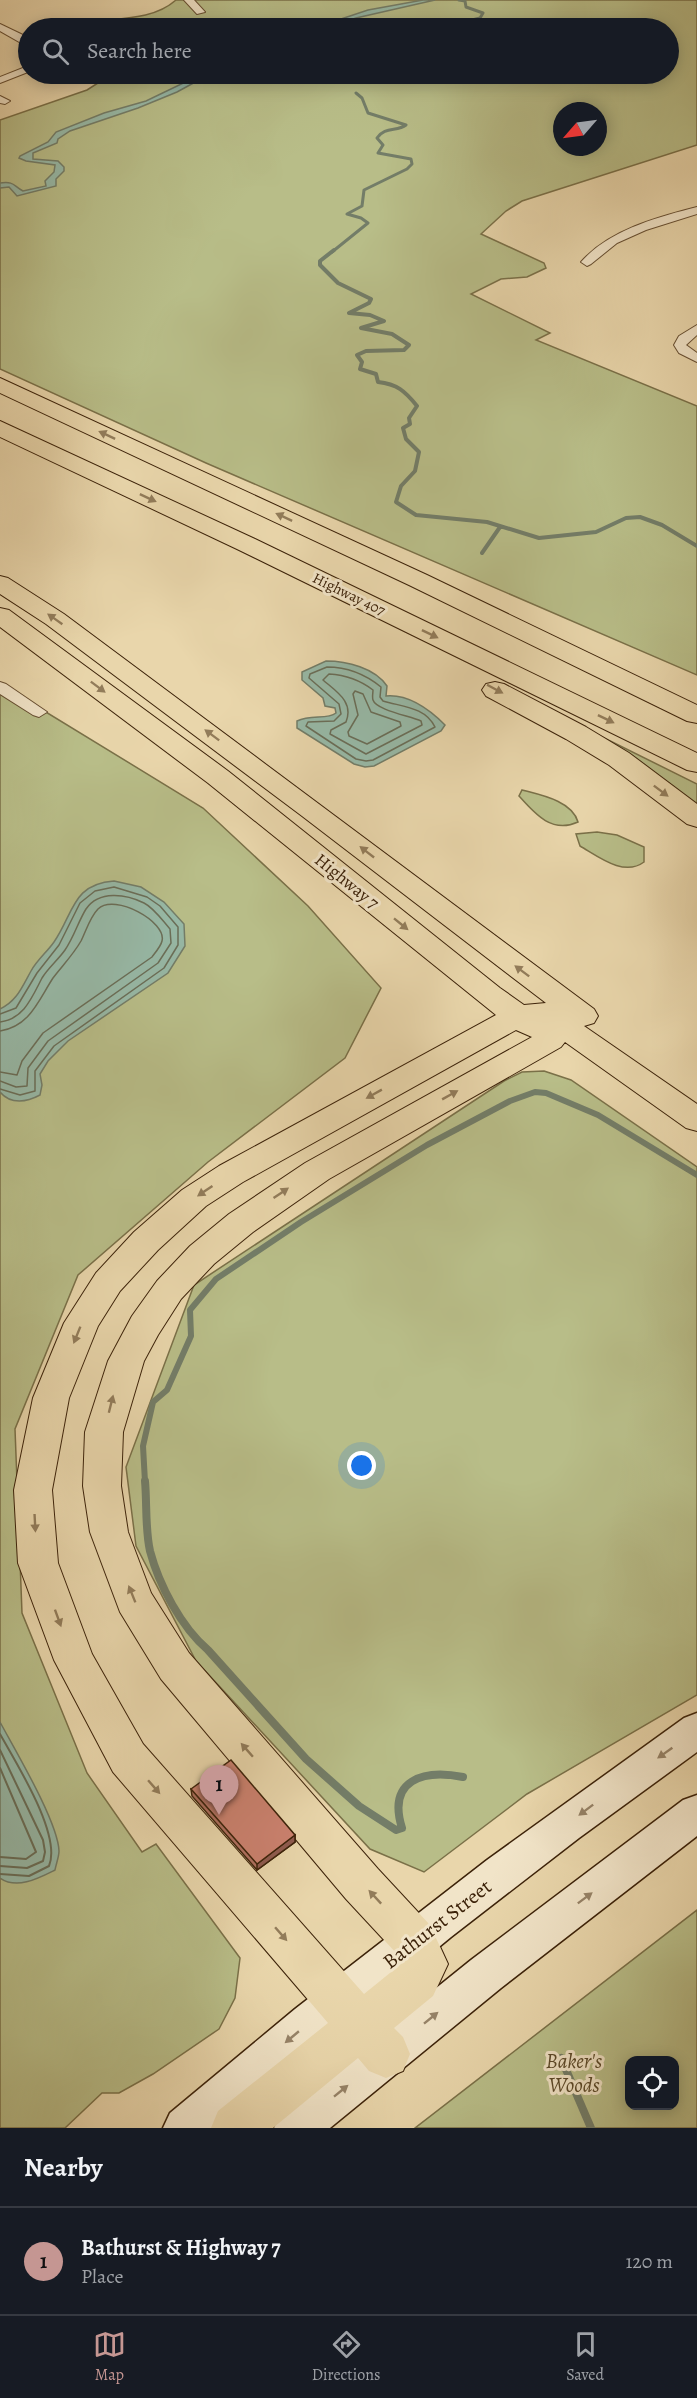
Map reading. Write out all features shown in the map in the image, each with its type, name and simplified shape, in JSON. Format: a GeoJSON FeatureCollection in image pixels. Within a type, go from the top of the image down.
{"type":"FeatureCollection","features":[{"type":"Feature","properties":{"kind":"highway"},"geometry":{"type":"LineString","coordinates":[[0,385],[337,542],[697,715]]}},
{"type":"Feature","properties":{"kind":"highway","name":"Highway 407"},"geometry":{"type":"LineString","coordinates":[[0,428],[246,544],[697,764]]}},
{"type":"Feature","properties":{"kind":"highway"},"geometry":{"type":"LineString","coordinates":[[337,542],[482,598],[697,692]]}},
{"type":"Feature","properties":{"kind":"highway"},"geometry":{"type":"LineString","coordinates":[[246,544],[311,591],[576,732],[619,759],[697,818]]}},
{"type":"Feature","properties":{"kind":"main road","name":"Highway 7"},"geometry":{"type":"LineString","coordinates":[[0,583],[55,619],[312,810],[697,1142]]}},
{"type":"Feature","properties":{"kind":"main road","name":"Highway 7"},"geometry":{"type":"LineString","coordinates":[[0,615],[219,777],[518,1016],[560,1024],[697,1095]]}},
{"type":"Feature","properties":{"kind":"main road"},"geometry":{"type":"LineString","coordinates":[[361,2027],[129,1758],[74,1660],[38,1563],[33,1490],[51,1398],[82,1323],[108,1282],[146,1240],[194,1198],[231,1174],[518,1016]]}},
{"type":"Feature","properties":{"kind":"main road"},"geometry":{"type":"LineString","coordinates":[[235,2128],[417,1980],[425,1964],[414,1940],[362,1884],[175,1666],[134,1600],[109,1532],[102,1486],[104,1432],[122,1372],[145,1326],[169,1290],[202,1255],[269,1202],[317,1170],[560,1024],[697,1120]]}},
{"type":"Feature","properties":{"kind":"main road","name":"Bathurst Street"},"geometry":{"type":"LineString","coordinates":[[414,1940],[632,1775],[697,1730]]}},
{"type":"Feature","properties":{"kind":"main road"},"geometry":{"type":"LineString","coordinates":[[185,2128],[361,2027],[486,1974],[697,1813]]}},
{"type":"Feature","properties":{"kind":"main road"},"geometry":{"type":"LineString","coordinates":[[296,2128],[361,2027]]}},
{"type":"Feature","properties":{"kind":"street"},"geometry":{"type":"LineString","coordinates":[[189,0],[201,12]]}},
{"type":"Feature","properties":{"kind":"street"},"geometry":{"type":"LineString","coordinates":[[0,27],[18,36]]}},
{"type":"Feature","properties":{"kind":"street"},"geometry":{"type":"LineString","coordinates":[[0,80],[18,73]]}},
{"type":"Feature","properties":{"kind":"street"},"geometry":{"type":"LineString","coordinates":[[587,262],[613,241],[642,228],[697,210]]}},
{"type":"Feature","properties":{"kind":"street"},"geometry":{"type":"LineString","coordinates":[[697,329],[683,339],[680,345],[683,350],[697,357]]}},
{"type":"Feature","properties":{"kind":"street"},"geometry":{"type":"LineString","coordinates":[[0,687],[39,712]]}},
{"type":"Feature","properties":{"kind":"green space"},"geometry":{"type":"Polygon","coordinates":[[[176,0],[697,0],[697,145],[522,201],[506,211],[481,234],[544,263],[546,268],[527,277],[501,279],[471,294],[550,333],[536,340],[697,406],[697,675],[206,463],[0,369],[0,120],[87,90],[96,84],[679,84],[679,18],[121,18],[149,14],[176,0]]]}},
{"type":"Feature","properties":{"kind":"green space"},"geometry":{"type":"Polygon","coordinates":[[[0,684],[203,808],[308,906],[381,988],[345,1058],[208,1162],[78,1275],[15,1429],[22,1613],[87,1773],[142,1852],[156,1844],[240,1958],[235,1998],[219,2029],[153,2074],[119,2093],[102,2093],[65,2128],[0,2128],[0,684]]]}},
{"type":"Feature","properties":{"kind":"green space"},"geometry":{"type":"Polygon","coordinates":[[[580,726],[697,784],[697,807],[580,726]]]}},
{"type":"Feature","properties":{"kind":"green space"},"geometry":{"type":"Polygon","coordinates":[[[522,790],[563,804],[575,815],[578,822],[560,826],[545,820],[519,796],[522,790]]]}},
{"type":"Feature","properties":{"kind":"green space"},"geometry":{"type":"Polygon","coordinates":[[[597,832],[617,835],[644,847],[644,862],[628,867],[612,864],[580,846],[576,834],[597,832]]]}},
{"type":"Feature","properties":{"kind":"green space"},"geometry":{"type":"Polygon","coordinates":[[[544,1071],[571,1080],[697,1167],[697,1695],[527,1794],[424,1872],[370,1849],[196,1661],[136,1546],[126,1467],[194,1285],[504,1081],[522,1072],[544,1071]]]}},
{"type":"Feature","properties":{"kind":"green space","name":"Baker's Woods"},"geometry":{"type":"Polygon","coordinates":[[[697,1910],[697,2128],[415,2128],[697,1910]]]}},
{"type":"Feature","properties":{"kind":"water"},"geometry":{"type":"Polygon","coordinates":[[[435,0],[356,18],[344,18],[368,10],[435,0]]]}},
{"type":"Feature","properties":{"kind":"water"},"geometry":{"type":"Polygon","coordinates":[[[181,84],[192,84],[138,108],[70,131],[58,139],[57,143],[33,153],[33,159],[58,161],[64,167],[64,171],[56,179],[56,186],[17,196],[9,187],[0,188],[0,183],[11,183],[23,191],[46,186],[45,181],[54,172],[55,165],[26,161],[19,158],[20,156],[48,142],[56,132],[104,113],[146,101],[181,84]]]}},
{"type":"Feature","properties":{"kind":"water"},"geometry":{"type":"Polygon","coordinates":[[[326,661],[343,662],[368,670],[387,686],[386,696],[410,700],[432,713],[445,725],[441,731],[374,766],[365,767],[354,764],[297,728],[297,721],[302,719],[336,713],[335,708],[325,706],[323,698],[302,680],[302,672],[326,661]]]}},
{"type":"Feature","properties":{"kind":"water"},"geometry":{"type":"Polygon","coordinates":[[[114,881],[141,887],[164,902],[184,924],[185,946],[168,973],[68,1041],[48,1061],[40,1074],[42,1085],[40,1095],[25,1101],[9,1099],[0,1092],[0,1009],[11,1002],[18,993],[33,967],[54,942],[82,894],[100,883],[114,881]]]}},
{"type":"Feature","properties":{"kind":"water"},"geometry":{"type":"Polygon","coordinates":[[[0,1722],[44,1805],[57,1838],[59,1856],[55,1870],[28,1882],[14,1883],[0,1878],[0,1722]]]}},
{"type":"Feature","properties":{"kind":"building"},"geometry":{"type":"Polygon","coordinates":[[[231,1760],[295,1835],[257,1864],[191,1789],[231,1760]]]}},
{"type":"Feature","properties":{"kind":"waterway"},"geometry":{"type":"LineString","coordinates":[[459,0],[465,1],[466,7],[483,13],[480,18]]}},
{"type":"Feature","properties":{"kind":"waterway"},"geometry":{"type":"LineString","coordinates":[[332,252],[368,223],[361,218],[347,214],[362,206],[364,190],[407,169],[412,164],[411,159],[378,153],[383,145],[377,138],[380,134],[406,125],[368,113],[362,98],[356,93]]}},
{"type":"Feature","properties":{"kind":"waterway"},"geometry":{"type":"LineString","coordinates":[[334,250],[320,261],[320,265],[338,283],[371,299],[369,303],[349,313],[370,315],[384,321],[361,328],[392,334],[409,345],[404,350],[366,351],[357,355],[362,362],[360,369],[376,374],[378,382],[400,389],[417,406],[409,418],[410,424],[403,428],[406,439],[419,452],[415,471],[401,486],[396,502],[416,515],[487,522],[539,538],[596,532],[626,518],[640,517],[662,525],[697,546]]}},
{"type":"Feature","properties":{"kind":"waterway"},"geometry":{"type":"LineString","coordinates":[[482,553],[500,527]]}},
{"type":"Feature","properties":{"kind":"waterway"},"geometry":{"type":"LineString","coordinates":[[145,1482],[143,1446],[153,1402],[167,1390],[191,1336],[190,1310],[216,1279],[301,1222],[427,1145],[510,1101],[535,1092],[546,1093],[598,1115],[697,1175]]}},
{"type":"Feature","properties":{"kind":"waterway"},"geometry":{"type":"LineString","coordinates":[[145,1481],[148,1543],[159,1578],[172,1605],[198,1641],[306,1759],[359,1806],[396,1830],[402,1828],[399,1812],[400,1799],[404,1789],[412,1782],[434,1775],[463,1777]]}},
{"type":"Feature","properties":{"kind":"waterway"},"geometry":{"type":"LineString","coordinates":[[561,2058],[591,2128]]}},
{"type":"Feature","properties":{"kind":"place","name":"Bathurst & Highway 7"},"geometry":{"type":"Point","coordinates":[219,1815]}}]}
